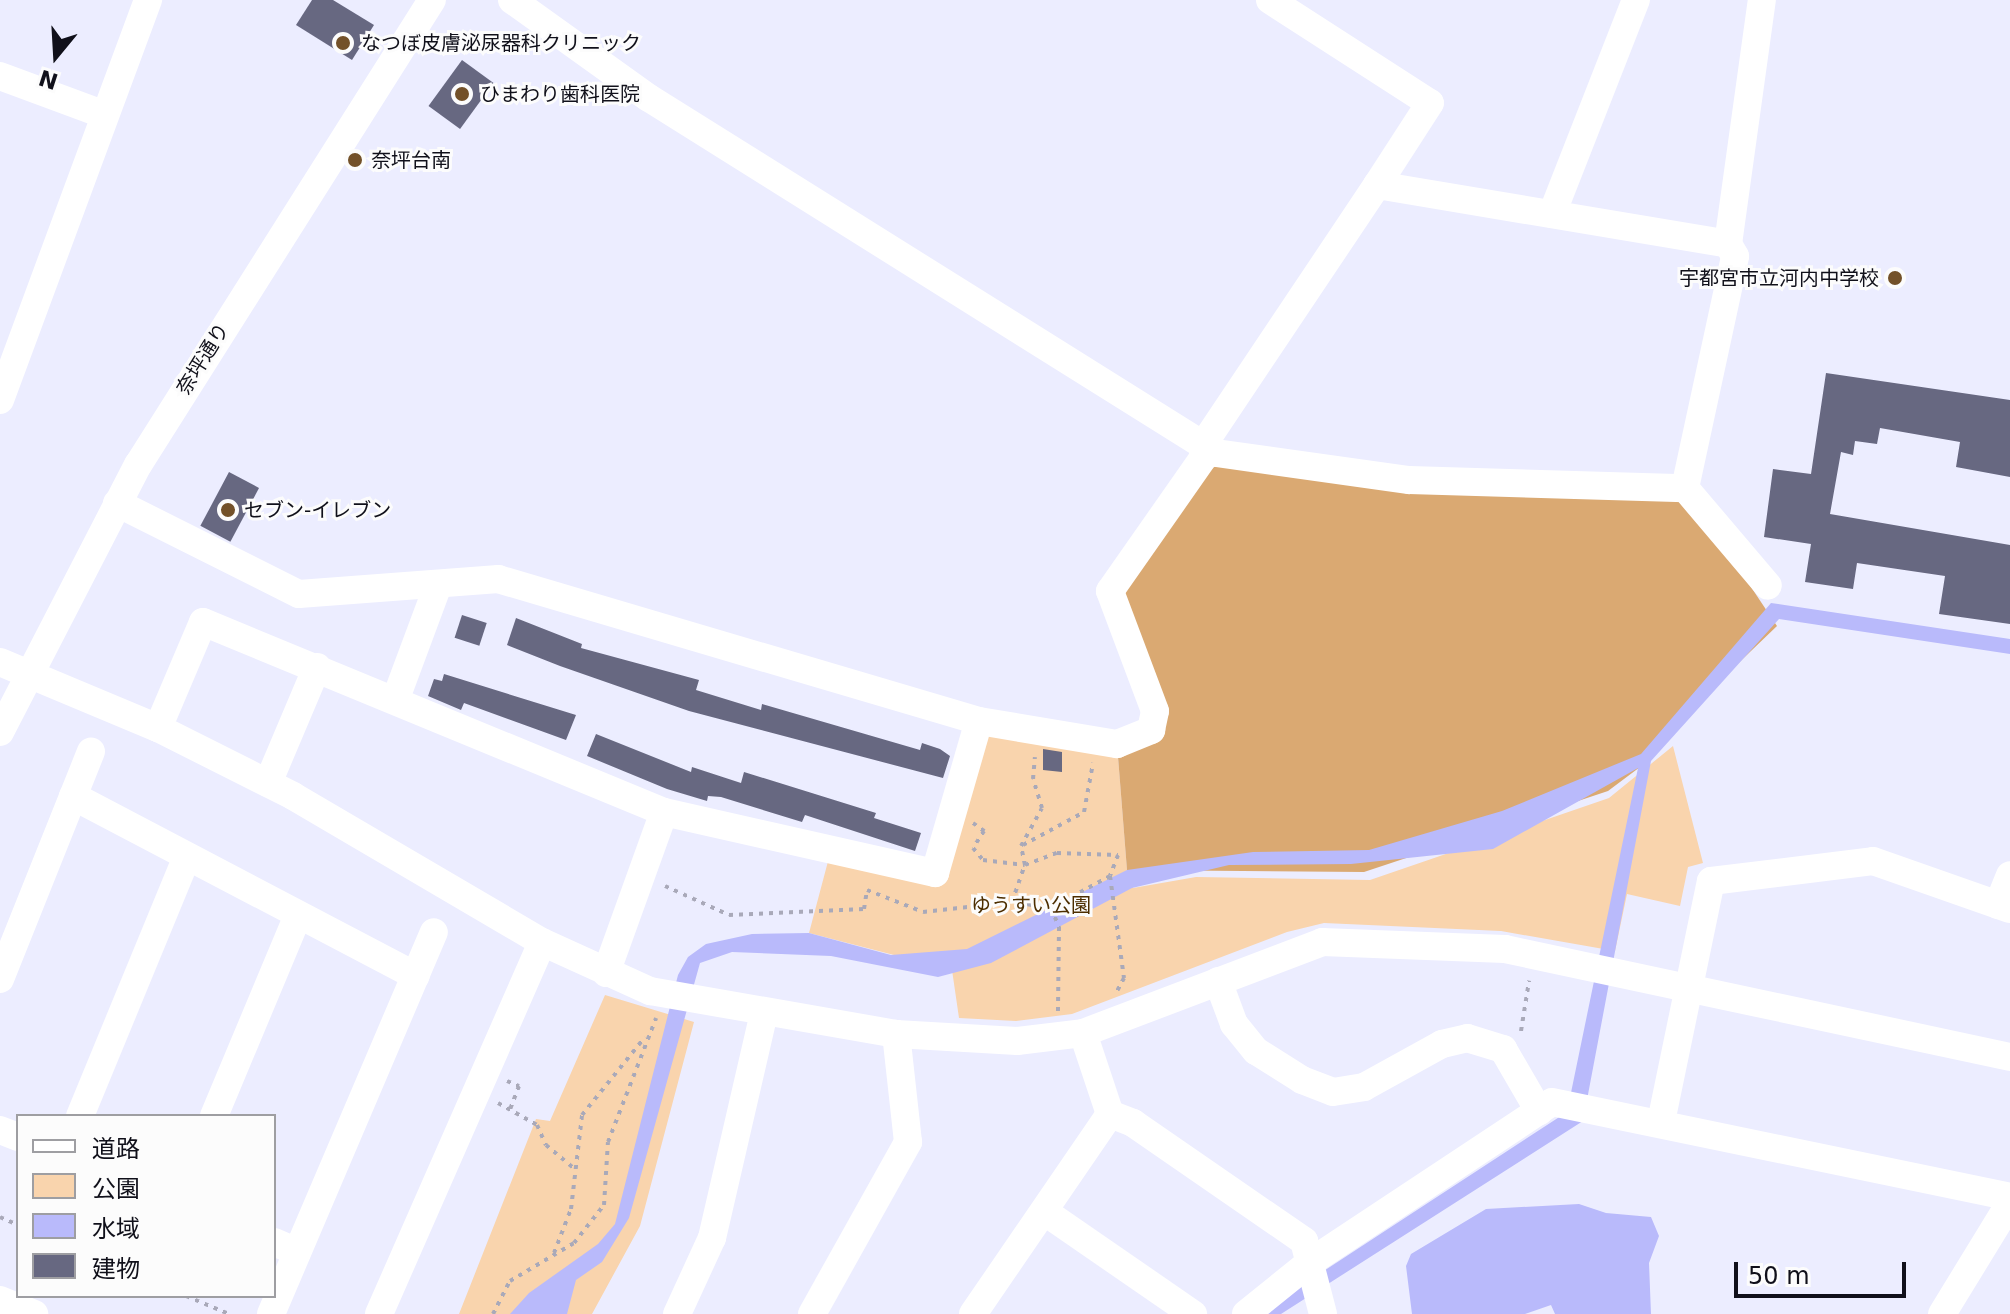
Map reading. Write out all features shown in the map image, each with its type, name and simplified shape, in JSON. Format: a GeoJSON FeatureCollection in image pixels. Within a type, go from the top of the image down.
{"type":"FeatureCollection","features":[{"type":"Feature","properties":{"kind":"street"},"geometry":{"type":"LineString","coordinates":[[0,400],[102,114],[148,0]]}},
{"type":"Feature","properties":{"kind":"street","name":"奈坪通り"},"geometry":{"type":"LineString","coordinates":[[0,732],[117,503],[195,369],[432,0]]}},
{"type":"Feature","properties":{"kind":"street"},"geometry":{"type":"LineString","coordinates":[[512,0],[649,98],[1216,453],[1409,480],[1685,488],[1768,586]]}},
{"type":"Feature","properties":{"kind":"street"},"geometry":{"type":"LineString","coordinates":[[117,503],[299,594],[498,579],[979,721],[1117,744],[1151,730],[1155,711],[1110,591],[1203,458],[1203,445],[1430,103],[1270,0]]}},
{"type":"Feature","properties":{"kind":"street"},"geometry":{"type":"LineString","coordinates":[[1552,214],[1636,0]]}},
{"type":"Feature","properties":{"kind":"street"},"geometry":{"type":"LineString","coordinates":[[1685,488],[1735,256],[1728,244],[1762,0]]}},
{"type":"Feature","properties":{"kind":"street"},"geometry":{"type":"LineString","coordinates":[[0,76],[102,114]]}},
{"type":"Feature","properties":{"kind":"street"},"geometry":{"type":"LineString","coordinates":[[1377,185],[1728,244]]}},
{"type":"Feature","properties":{"kind":"street"},"geometry":{"type":"LineString","coordinates":[[396,698],[438,585]]}},
{"type":"Feature","properties":{"kind":"street"},"geometry":{"type":"LineString","coordinates":[[158,728],[203,622],[396,698],[664,812],[935,873],[979,721]]}},
{"type":"Feature","properties":{"kind":"street"},"geometry":{"type":"LineString","coordinates":[[0,662],[158,728],[268,783],[542,942],[606,973],[681,996],[896,1034],[1017,1041],[1083,1033],[1322,942],[1534,955],[1690,985],[2010,1057]]}},
{"type":"Feature","properties":{"kind":"street"},"geometry":{"type":"LineString","coordinates":[[268,783],[317,667]]}},
{"type":"Feature","properties":{"kind":"street"},"geometry":{"type":"LineString","coordinates":[[0,979],[91,752]]}},
{"type":"Feature","properties":{"kind":"street"},"geometry":{"type":"LineString","coordinates":[[73,796],[416,976]]}},
{"type":"Feature","properties":{"kind":"street"},"geometry":{"type":"LineString","coordinates":[[606,973],[664,812]]}},
{"type":"Feature","properties":{"kind":"street"},"geometry":{"type":"LineString","coordinates":[[81,1114],[187,857]]}},
{"type":"Feature","properties":{"kind":"street"},"geometry":{"type":"LineString","coordinates":[[1661,1122],[1711,881],[1873,861],[2004,907],[2010,875]]}},
{"type":"Feature","properties":{"kind":"street"},"geometry":{"type":"LineString","coordinates":[[215,1114],[298,915]]}},
{"type":"Feature","properties":{"kind":"street"},"geometry":{"type":"LineString","coordinates":[[276,1292],[286,1247],[416,976],[434,932]]}},
{"type":"Feature","properties":{"kind":"street"},"geometry":{"type":"LineString","coordinates":[[379,1314],[542,942]]}},
{"type":"Feature","properties":{"kind":"street"},"geometry":{"type":"LineString","coordinates":[[1218,981],[1234,1024],[1256,1051],[1302,1080],[1333,1092],[1364,1087],[1442,1044],[1467,1038],[1503,1049],[1539,1111]]}},
{"type":"Feature","properties":{"kind":"street"},"geometry":{"type":"LineString","coordinates":[[677,1314],[712,1238],[764,1012]]}},
{"type":"Feature","properties":{"kind":"street"},"geometry":{"type":"LineString","coordinates":[[1083,1033],[1110,1114]]}},
{"type":"Feature","properties":{"kind":"street"},"geometry":{"type":"LineString","coordinates":[[812,1314],[908,1142],[896,1034]]}},
{"type":"Feature","properties":{"kind":"street"},"geometry":{"type":"LineString","coordinates":[[1246,1314],[1315,1287],[1552,1102],[1661,1122],[2010,1200],[1944,1314]]}},
{"type":"Feature","properties":{"kind":"street"},"geometry":{"type":"LineString","coordinates":[[973,1314],[1110,1114]]}},
{"type":"Feature","properties":{"kind":"street"},"geometry":{"type":"LineString","coordinates":[[1110,1114],[1133,1123],[1304,1241],[1315,1287]]}},
{"type":"Feature","properties":{"kind":"street"},"geometry":{"type":"LineString","coordinates":[[1045,1212],[1193,1314]]}},
{"type":"Feature","properties":{"kind":"street"},"geometry":{"type":"LineString","coordinates":[[1,1303],[34,1314]]}},
{"type":"Feature","properties":{"kind":"path"},"geometry":{"type":"LineString","coordinates":[[1021,846],[1084,812],[1098,740]]}},
{"type":"Feature","properties":{"kind":"path"},"geometry":{"type":"LineString","coordinates":[[1012,902],[1025,865],[1021,846],[1042,808],[1033,779]]}},
{"type":"Feature","properties":{"kind":"path"},"geometry":{"type":"LineString","coordinates":[[984,831],[973,848],[977,855],[1025,865],[1057,853],[1118,855],[1110,876],[1124,978]]}},
{"type":"Feature","properties":{"kind":"path"},"geometry":{"type":"LineString","coordinates":[[641,875],[729,915],[864,909],[867,890],[923,912],[1012,902],[1051,908],[1110,876]]}},
{"type":"Feature","properties":{"kind":"path"},"geometry":{"type":"LineString","coordinates":[[1051,908],[1059,927],[1058,1016]]}},
{"type":"Feature","properties":{"kind":"path"},"geometry":{"type":"LineString","coordinates":[[1503,1049],[1519,1040],[1534,955]]}},
{"type":"Feature","properties":{"kind":"path"},"geometry":{"type":"LineString","coordinates":[[493,1314],[510,1281],[574,1243],[604,1205],[608,1142],[649,1032],[582,1115],[571,1209],[554,1254]]}},
{"type":"Feature","properties":{"kind":"path"},"geometry":{"type":"LineString","coordinates":[[477,1091],[537,1125],[546,1145],[576,1170]]}},
{"type":"Feature","properties":{"kind":"path"},"geometry":{"type":"LineString","coordinates":[[191,1298],[229,1314]]}},
{"type":"Feature","properties":{"kind":"green space","name":"ゆうすい公園"},"geometry":{"type":"Polygon","coordinates":[[[979,721],[1117,744],[1127,870],[1133,888],[1196,877],[1370,880],[1609,798],[1673,746],[1703,863],[1688,867],[1680,906],[1627,894],[1615,951],[1501,931],[1324,923],[1287,932],[1072,1014],[1016,1021],[959,1018],[952,970],[809,933],[831,850],[935,872],[979,721]]]}},
{"type":"Feature","properties":{"kind":"green space"},"geometry":{"type":"Polygon","coordinates":[[[605,995],[694,1022],[640,1226],[592,1314],[459,1314],[536,1119],[550,1121],[605,995]]]}},
{"type":"Feature","properties":{"kind":"shaded area"},"geometry":{"type":"Polygon","coordinates":[[[1203,458],[1685,488],[1777,626],[1701,699],[1644,764],[1608,791],[1364,872],[1127,870],[1117,744],[1151,730],[1110,591],[1203,458]]]}},
{"type":"Feature","properties":{"kind":"water"},"geometry":{"type":"Polygon","coordinates":[[[1771,603],[2010,639],[2010,654],[1779,619],[1651,761],[1583,1121],[1281,1314],[1258,1314],[1567,1112],[1638,768],[1493,849],[1351,864],[1229,865],[1132,888],[991,963],[938,977],[831,956],[732,952],[700,963],[629,1218],[602,1262],[576,1280],[567,1314],[510,1314],[529,1293],[598,1244],[615,1224],[678,975],[688,957],[706,944],[752,934],[809,933],[891,955],[967,949],[1127,870],[1253,852],[1369,850],[1502,811],[1641,754],[1771,603]]]}},
{"type":"Feature","properties":{"kind":"water"},"geometry":{"type":"Polygon","coordinates":[[[1579,1204],[1606,1213],[1651,1217],[1659,1236],[1649,1263],[1651,1314],[1555,1314],[1551,1305],[1525,1314],[1412,1314],[1406,1266],[1411,1254],[1486,1209],[1579,1204]]]}},
{"type":"Feature","properties":{"kind":"building","name":"なつぼ皮膚泌尿器科クリニック"},"geometry":{"type":"Polygon","coordinates":[[[312,0],[333,0],[374,25],[352,60],[296,25],[312,0]]]}},
{"type":"Feature","properties":{"kind":"building","name":"ひまわり歯科医院"},"geometry":{"type":"Polygon","coordinates":[[[462,60],[494,83],[460,129],[428,106],[462,60]]]}},
{"type":"Feature","properties":{"kind":"building"},"geometry":{"type":"Polygon","coordinates":[[[1826,373],[2010,400],[2010,477],[1956,467],[1960,442],[1880,428],[1877,444],[1855,441],[1853,455],[1841,452],[1830,514],[2010,545],[2010,624],[1939,614],[1945,576],[1857,563],[1853,589],[1805,582],[1811,544],[1764,537],[1773,469],[1811,474],[1826,373]]]}},
{"type":"Feature","properties":{"kind":"building","name":"セブン-イレブン"},"geometry":{"type":"Polygon","coordinates":[[[229,472],[259,488],[230,542],[200,526],[229,472]]]}},
{"type":"Feature","properties":{"kind":"building"},"geometry":{"type":"Polygon","coordinates":[[[462,615],[487,623],[479,646],[455,638],[462,615]]]}},
{"type":"Feature","properties":{"kind":"building"},"geometry":{"type":"Polygon","coordinates":[[[516,618],[582,644],[581,648],[699,680],[696,690],[761,710],[762,704],[920,750],[922,743],[940,749],[950,756],[943,778],[689,711],[560,666],[507,645],[516,618]]]}},
{"type":"Feature","properties":{"kind":"building"},"geometry":{"type":"Polygon","coordinates":[[[444,674],[576,715],[566,740],[464,703],[461,710],[428,696],[434,679],[442,681],[444,674]]]}},
{"type":"Feature","properties":{"kind":"building"},"geometry":{"type":"Polygon","coordinates":[[[596,734],[691,772],[692,767],[741,783],[744,772],[876,813],[874,818],[921,833],[915,851],[805,815],[802,822],[721,797],[708,796],[707,801],[667,789],[587,756],[596,734]]]}},
{"type":"Feature","properties":{"kind":"building"},"geometry":{"type":"Polygon","coordinates":[[[1043,749],[1062,752],[1062,772],[1043,770],[1043,749]]]}},
{"type":"Feature","properties":{"kind":"place","name":"なつぼ皮膚泌尿器科クリニック"},"geometry":{"type":"Point","coordinates":[343,43]}},
{"type":"Feature","properties":{"kind":"place","name":"ひまわり歯科医院"},"geometry":{"type":"Point","coordinates":[462,94]}},
{"type":"Feature","properties":{"kind":"place","name":"奈坪台南"},"geometry":{"type":"Point","coordinates":[355,160]}},
{"type":"Feature","properties":{"kind":"place","name":"宇都宮市立河内中学校"},"geometry":{"type":"Point","coordinates":[1895,278]}},
{"type":"Feature","properties":{"kind":"place","name":"セブン-イレブン"},"geometry":{"type":"Point","coordinates":[228,510]}}]}
